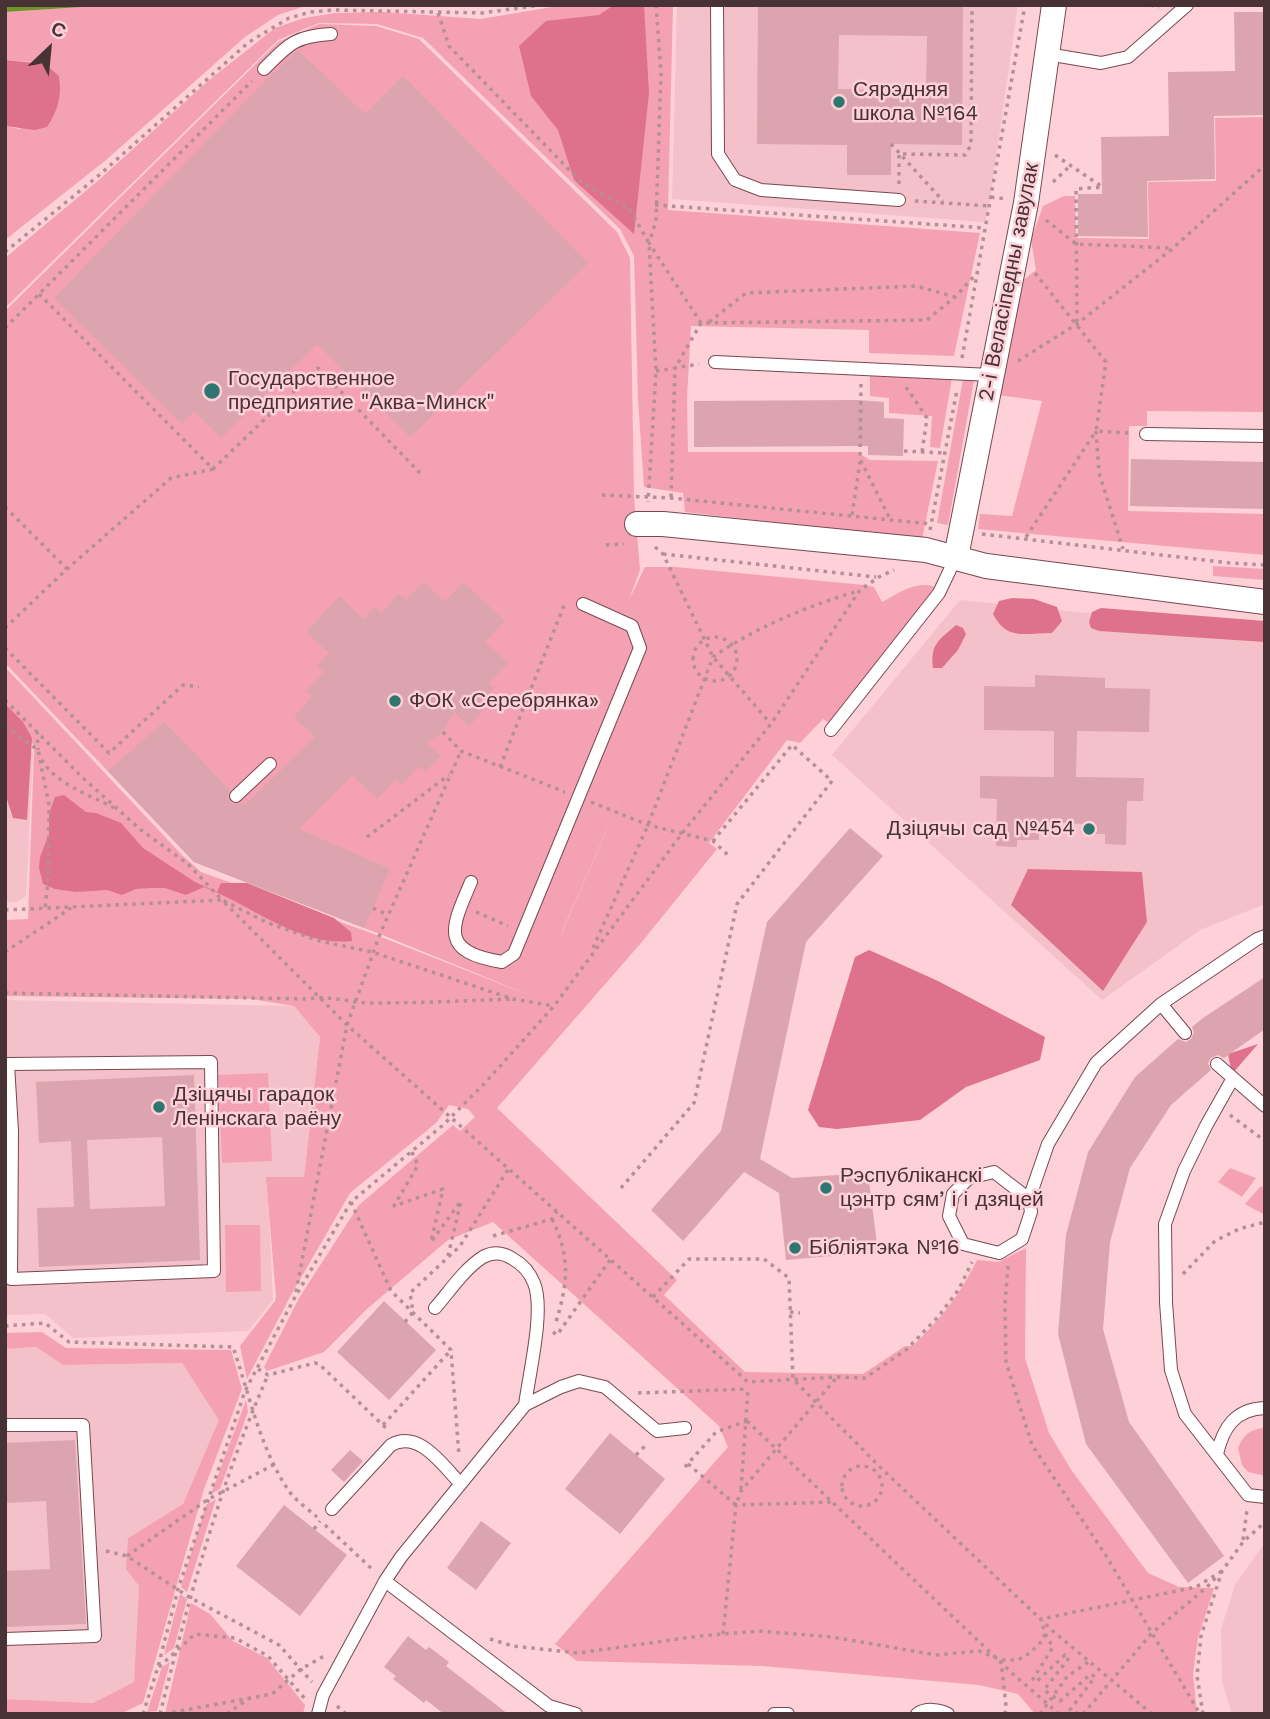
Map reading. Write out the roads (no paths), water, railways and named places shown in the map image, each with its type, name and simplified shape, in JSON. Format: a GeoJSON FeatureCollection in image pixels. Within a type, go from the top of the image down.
{"type":"FeatureCollection","features":[{"type":"Feature","properties":{"kind":"street","name":"2-і Веласіпедны завулак"},"geometry":{"type":"LineString","coordinates":[[956,557],[1026,203],[1054,5]]}},
{"type":"Feature","properties":{"kind":"street"},"geometry":{"type":"LineString","coordinates":[[631,534],[663,524],[926,550],[986,566],[1265,602]]}},
{"type":"Feature","properties":{"kind":"lane"},"geometry":{"type":"LineString","coordinates":[[718,5],[718,154],[735,180],[761,190],[899,200]]}},
{"type":"Feature","properties":{"kind":"lane"},"geometry":{"type":"LineString","coordinates":[[1047,54],[1101,63],[1128,57],[1187,5]]}},
{"type":"Feature","properties":{"kind":"lane"},"geometry":{"type":"LineString","coordinates":[[264,69],[282,51],[305,36],[331,34]]}},
{"type":"Feature","properties":{"kind":"lane"},"geometry":{"type":"LineString","coordinates":[[715,362],[991,375]]}},
{"type":"Feature","properties":{"kind":"lane"},"geometry":{"type":"LineString","coordinates":[[1142,434],[1265,436]]}},
{"type":"Feature","properties":{"kind":"lane"},"geometry":{"type":"LineString","coordinates":[[831,730],[939,593],[956,557]]}},
{"type":"Feature","properties":{"kind":"lane"},"geometry":{"type":"LineString","coordinates":[[471,882],[454,922],[454,934],[462,948],[489,960],[502,962],[514,954],[640,648],[632,626],[583,604]]}},
{"type":"Feature","properties":{"kind":"lane"},"geometry":{"type":"LineString","coordinates":[[236,796],[270,764]]}},
{"type":"Feature","properties":{"kind":"lane"},"geometry":{"type":"LineString","coordinates":[[1029,1199],[995,1172],[969,1178],[953,1194],[949,1216],[963,1244],[999,1253],[1022,1238],[1031,1212],[1029,1199],[1048,1144],[1096,1063],[1161,1004],[1265,936]]}},
{"type":"Feature","properties":{"kind":"lane"},"geometry":{"type":"LineString","coordinates":[[1161,1004],[1185,1033]]}},
{"type":"Feature","properties":{"kind":"lane"},"geometry":{"type":"LineString","coordinates":[[211,1062],[214,1271],[11,1279],[9,1131],[8,1064],[211,1062]]}},
{"type":"Feature","properties":{"kind":"lane"},"geometry":{"type":"LineString","coordinates":[[1217,1064],[1265,1106]]}},
{"type":"Feature","properties":{"kind":"lane"},"geometry":{"type":"LineString","coordinates":[[1233,1078],[1184,1171],[1165,1224],[1166,1302],[1171,1370],[1185,1414],[1248,1495],[1265,1497]]}},
{"type":"Feature","properties":{"kind":"lane"},"geometry":{"type":"LineString","coordinates":[[436,1308],[484,1257],[499,1253],[515,1260],[528,1271],[535,1284],[538,1311],[525,1405]]}},
{"type":"Feature","properties":{"kind":"lane"},"geometry":{"type":"LineString","coordinates":[[318,1714],[323,1695],[354,1640],[381,1578],[525,1405],[579,1381],[604,1388],[657,1431],[685,1428]]}},
{"type":"Feature","properties":{"kind":"lane"},"geometry":{"type":"LineString","coordinates":[[1217,1454],[1221,1436],[1231,1421],[1245,1411],[1265,1408]]}},
{"type":"Feature","properties":{"kind":"lane"},"geometry":{"type":"LineString","coordinates":[[5,1425],[83,1425],[95,1636],[5,1639]]}},
{"type":"Feature","properties":{"kind":"lane"},"geometry":{"type":"LineString","coordinates":[[332,1509],[391,1445],[402,1440],[411,1440],[422,1445],[460,1483]]}},
{"type":"Feature","properties":{"kind":"lane"},"geometry":{"type":"LineString","coordinates":[[381,1578],[549,1706],[576,1714]]}},
{"type":"Feature","properties":{"kind":"lane"},"geometry":{"type":"LineString","coordinates":[[917,1714],[920,1711],[942,1710],[948,1714]]}},
{"type":"Feature","properties":{"kind":"lane"},"geometry":{"type":"LineString","coordinates":[[774,1714],[788,1714]]}},
{"type":"Feature","properties":{"kind":"place","name":"Сярэдняя школа №164"},"geometry":{"type":"Point","coordinates":[839,102]}},
{"type":"Feature","properties":{"kind":"place","name":"Государственное предприятие \"Аква-Минск\""},"geometry":{"type":"Point","coordinates":[212,391]}},
{"type":"Feature","properties":{"kind":"place","name":"ФОК «Серебрянка»"},"geometry":{"type":"Point","coordinates":[395,701]}},
{"type":"Feature","properties":{"kind":"place","name":"Дзіцячы сад №454"},"geometry":{"type":"Point","coordinates":[1089,829]}},
{"type":"Feature","properties":{"kind":"place","name":"Дзіцячы гарадок Ленінскага раёну"},"geometry":{"type":"Point","coordinates":[159,1107]}},
{"type":"Feature","properties":{"kind":"place","name":"Рэспубліканскі цэнтр сямʼі і дзяцей"},"geometry":{"type":"Point","coordinates":[826,1188]}},
{"type":"Feature","properties":{"kind":"place","name":"Бібліятэка №16"},"geometry":{"type":"Point","coordinates":[795,1248]}}]}
